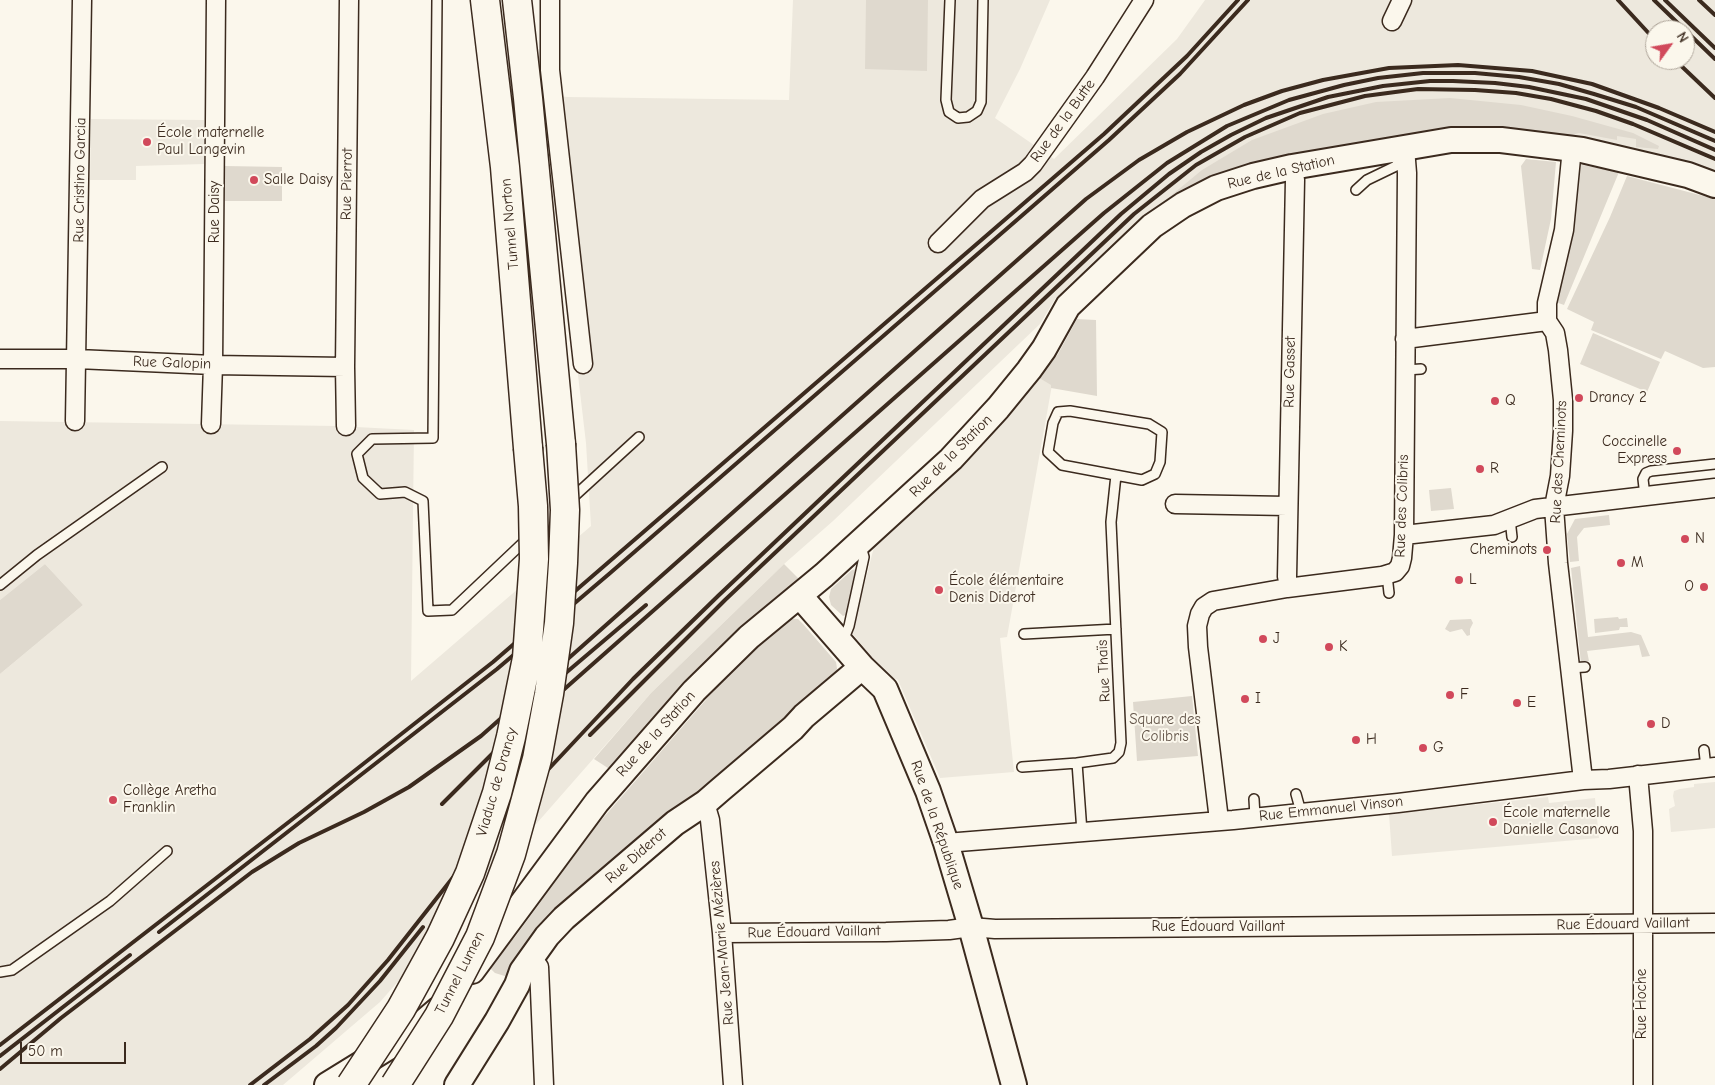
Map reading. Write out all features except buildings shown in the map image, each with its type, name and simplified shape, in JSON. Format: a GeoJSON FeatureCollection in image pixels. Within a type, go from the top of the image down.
{"type":"FeatureCollection","features":[{"type":"Feature","properties":{"kind":"highway","name":"Tunnel Norton"},"geometry":{"type":"LineString","coordinates":[[485,0],[505,167],[528,448]]}},
{"type":"Feature","properties":{"kind":"highway","name":"Tunnel Norton"},"geometry":{"type":"LineString","coordinates":[[516,0],[528,98],[561,444]]}},
{"type":"Feature","properties":{"kind":"highway","name":"Viaduc de Drancy"},"geometry":{"type":"LineString","coordinates":[[511,854],[537,759],[559,623],[565,510],[561,444]]}},
{"type":"Feature","properties":{"kind":"highway","name":"Viaduc de Drancy"},"geometry":{"type":"LineString","coordinates":[[350,1085],[401,1009],[440,938],[470,872],[497,793],[511,737],[527,658],[534,559],[534,506],[528,448]]}},
{"type":"Feature","properties":{"kind":"highway","name":"Tunnel Lumen"},"geometry":{"type":"LineString","coordinates":[[395,1085],[439,1016],[480,937],[511,854]]}},
{"type":"Feature","properties":{"kind":"street","name":"Rue Cristino Garcia"},"geometry":{"type":"LineString","coordinates":[[75,421],[77,359],[83,282],[82,0]]}},
{"type":"Feature","properties":{"kind":"street","name":"Rue Daisy"},"geometry":{"type":"LineString","coordinates":[[211,424],[214,365],[216,0]]}},
{"type":"Feature","properties":{"kind":"street","name":"Rue Pierrot"},"geometry":{"type":"LineString","coordinates":[[346,426],[349,0]]}},
{"type":"Feature","properties":{"kind":"street"},"geometry":{"type":"LineString","coordinates":[[550,0],[550,70],[583,364]]}},
{"type":"Feature","properties":{"kind":"street","name":"Rue de la Butte"},"geometry":{"type":"LineString","coordinates":[[938,243],[982,199],[1025,172],[1033,164],[1095,77],[1144,0]]}},
{"type":"Feature","properties":{"kind":"street"},"geometry":{"type":"LineString","coordinates":[[1392,21],[1402,0]]}},
{"type":"Feature","properties":{"kind":"street","name":"Rue de la Station"},"geometry":{"type":"LineString","coordinates":[[326,1085],[420,1026],[444,1005],[480,961],[597,802],[694,691],[749,638],[800,596],[944,466],[998,408],[1030,370],[1068,306],[1152,226],[1183,205],[1216,188],[1253,176],[1292,167],[1451,140],[1493,140],[1572,148],[1688,175],[1715,185]]}},
{"type":"Feature","properties":{"kind":"street","name":"Rue des Colibris"},"geometry":{"type":"LineString","coordinates":[[1219,820],[1198,647],[1197,626],[1204,607],[1213,601],[1387,574],[1395,572],[1400,566],[1404,535],[1413,369],[1405,339],[1407,174],[1405,148]]}},
{"type":"Feature","properties":{"kind":"street","name":"Rue des Cheminots"},"geometry":{"type":"LineString","coordinates":[[1572,148],[1564,230],[1547,303],[1547,322],[1555,333],[1563,400],[1560,476],[1554,507],[1558,563],[1577,668],[1583,780]]}},
{"type":"Feature","properties":{"kind":"street","name":"Rue Gasset"},"geometry":{"type":"LineString","coordinates":[[1287,577],[1295,180],[1292,167]]}},
{"type":"Feature","properties":{"kind":"street"},"geometry":{"type":"LineString","coordinates":[[1405,339],[1547,322]]}},
{"type":"Feature","properties":{"kind":"street","name":"Rue Galopin"},"geometry":{"type":"LineString","coordinates":[[0,359],[77,359],[214,365],[345,367]]}},
{"type":"Feature","properties":{"kind":"street"},"geometry":{"type":"LineString","coordinates":[[1404,535],[1486,527],[1535,509],[1715,488]]}},
{"type":"Feature","properties":{"kind":"street"},"geometry":{"type":"LineString","coordinates":[[1175,504],[1287,506]]}},
{"type":"Feature","properties":{"kind":"street","name":"Rue de la République"},"geometry":{"type":"LineString","coordinates":[[800,596],[862,667],[884,689],[928,791],[946,843],[1014,1085]]}},
{"type":"Feature","properties":{"kind":"street","name":"Rue Diderot"},"geometry":{"type":"LineString","coordinates":[[457,1085],[497,1022],[517,985],[522,971],[547,936],[564,918],[675,823],[705,803],[862,667]]}},
{"type":"Feature","properties":{"kind":"street","name":"Rue Emmanuel Vinson"},"geometry":{"type":"LineString","coordinates":[[946,843],[1256,817],[1398,803],[1583,780],[1710,768]]}},
{"type":"Feature","properties":{"kind":"street","name":"Rue Hoche"},"geometry":{"type":"LineString","coordinates":[[1638,775],[1643,831],[1643,1085]]}},
{"type":"Feature","properties":{"kind":"street","name":"Rue Jean-Marie Mézières"},"geometry":{"type":"LineString","coordinates":[[705,803],[710,820],[722,933],[733,1085]]}},
{"type":"Feature","properties":{"kind":"street","name":"Rue Édouard Vaillant"},"geometry":{"type":"LineString","coordinates":[[722,933],[886,932],[949,930],[971,927],[1005,929],[1715,923]]}},
{"type":"Feature","properties":{"kind":"street"},"geometry":{"type":"LineString","coordinates":[[532,958],[539,967],[544,1085]]}},
{"type":"Feature","properties":{"kind":"lane"},"geometry":{"type":"LineString","coordinates":[[438,0],[433,438],[372,440],[357,454],[363,478],[380,494],[405,492],[423,501],[428,612],[452,610],[545,523]]}},
{"type":"Feature","properties":{"kind":"lane"},"geometry":{"type":"LineString","coordinates":[[950,0],[946,100],[949,112],[958,118],[968,117],[977,111],[981,102],[983,0]]}},
{"type":"Feature","properties":{"kind":"lane"},"geometry":{"type":"LineString","coordinates":[[1356,190],[1367,180],[1396,166],[1405,148]]}},
{"type":"Feature","properties":{"kind":"lane"},"geometry":{"type":"LineString","coordinates":[[1070,411],[1149,424],[1162,432],[1160,462],[1155,474],[1142,480],[1116,475],[1062,465],[1048,452],[1058,412],[1070,411]]}},
{"type":"Feature","properties":{"kind":"lane"},"geometry":{"type":"LineString","coordinates":[[552,516],[639,437]]}},
{"type":"Feature","properties":{"kind":"lane"},"geometry":{"type":"LineString","coordinates":[[1646,496],[1643,479],[1646,473],[1715,464]]}},
{"type":"Feature","properties":{"kind":"lane"},"geometry":{"type":"LineString","coordinates":[[0,586],[37,555],[162,466]]}},
{"type":"Feature","properties":{"kind":"lane","name":"Rue Thaïs"},"geometry":{"type":"LineString","coordinates":[[1022,767],[1103,760],[1113,758],[1119,752],[1121,743],[1111,522],[1116,475]]}},
{"type":"Feature","properties":{"kind":"lane"},"geometry":{"type":"LineString","coordinates":[[1510,519],[1512,537]]}},
{"type":"Feature","properties":{"kind":"lane"},"geometry":{"type":"LineString","coordinates":[[842,644],[849,626],[864,557],[862,550],[866,536]]}},
{"type":"Feature","properties":{"kind":"lane"},"geometry":{"type":"LineString","coordinates":[[1387,574],[1389,593]]}},
{"type":"Feature","properties":{"kind":"lane"},"geometry":{"type":"LineString","coordinates":[[1024,634],[1116,629]]}},
{"type":"Feature","properties":{"kind":"lane"},"geometry":{"type":"LineString","coordinates":[[1704,750],[1710,768]]}},
{"type":"Feature","properties":{"kind":"lane"},"geometry":{"type":"LineString","coordinates":[[1077,763],[1082,832]]}},
{"type":"Feature","properties":{"kind":"lane"},"geometry":{"type":"LineString","coordinates":[[1296,794],[1301,812]]}},
{"type":"Feature","properties":{"kind":"lane"},"geometry":{"type":"LineString","coordinates":[[1254,799],[1256,817]]}},
{"type":"Feature","properties":{"kind":"lane"},"geometry":{"type":"LineString","coordinates":[[0,972],[12,970],[110,901],[167,851]]}},
{"type":"Feature","properties":{"kind":"shaded area"},"geometry":{"type":"Polygon","coordinates":[[[793,0],[1050,0],[1020,69],[995,118],[1054,159],[1177,39],[1205,0],[1715,0],[1715,171],[1613,143],[1569,136],[1519,131],[1415,134],[1320,150],[1230,171],[1169,199],[1154,209],[1055,299],[1040,324],[833,521],[784,564],[651,693],[380,1002],[283,1085],[0,1085],[0,674],[83,605],[45,564],[0,600],[0,421],[336,426],[414,430],[411,681],[591,526],[586,443],[545,95],[568,97],[789,100],[793,0]]]}},
{"type":"Feature","properties":{"kind":"shaded area","name":"École maternelle Paul Langevin"},"geometry":{"type":"Polygon","coordinates":[[[91,119],[204,120],[204,164],[136,166],[136,180],[90,180],[91,119]]]}},
{"type":"Feature","properties":{"kind":"shaded area","name":"École élémentaire Denis Diderot"},"geometry":{"type":"Polygon","coordinates":[[[1039,378],[1052,385],[1007,637],[1000,638],[1014,772],[940,778],[898,680],[886,674],[852,633],[874,547],[962,465],[1008,418],[1039,378]]]}},
{"type":"Feature","properties":{"kind":"shaded area"},"geometry":{"type":"Polygon","coordinates":[[[1715,782],[1715,828],[1671,832],[1669,809],[1675,806],[1674,791],[1694,787],[1694,784],[1715,782]]]}},
{"type":"Feature","properties":{"kind":"shaded area","name":"École maternelle Danielle Casanova"},"geometry":{"type":"Polygon","coordinates":[[[1548,797],[1549,803],[1595,798],[1599,838],[1392,856],[1389,814],[1548,797]]]}},
{"type":"Feature","properties":{"kind":"green space"},"geometry":{"type":"Polygon","coordinates":[[[866,0],[928,0],[927,71],[865,69],[866,0]]]}},
{"type":"Feature","properties":{"kind":"green space"},"geometry":{"type":"Polygon","coordinates":[[[1450,98],[1521,105],[1572,116],[1633,133],[1659,146],[1658,149],[1636,147],[1636,139],[1617,136],[1617,140],[1579,133],[1569,136],[1519,131],[1410,134],[1302,153],[1225,172],[1162,203],[1202,170],[1252,140],[1323,114],[1376,102],[1450,98]]]}},
{"type":"Feature","properties":{"kind":"green space"},"geometry":{"type":"Polygon","coordinates":[[[1526,159],[1556,162],[1551,219],[1540,270],[1532,269],[1521,166],[1526,159]]]}},
{"type":"Feature","properties":{"kind":"green space"},"geometry":{"type":"Polygon","coordinates":[[[1577,164],[1619,172],[1564,305],[1553,301],[1577,164]]]}},
{"type":"Feature","properties":{"kind":"green space","name":"Salle Daisy"},"geometry":{"type":"Polygon","coordinates":[[[225,166],[282,167],[282,201],[225,201],[225,166]]]}},
{"type":"Feature","properties":{"kind":"green space"},"geometry":{"type":"Polygon","coordinates":[[[1627,176],[1715,199],[1715,367],[1703,368],[1665,351],[1661,359],[1591,330],[1594,322],[1567,309],[1627,176]]]}},
{"type":"Feature","properties":{"kind":"green space"},"geometry":{"type":"Polygon","coordinates":[[[1077,319],[1096,320],[1097,396],[1051,388],[1051,385],[1039,378],[1058,354],[1077,319]]]}},
{"type":"Feature","properties":{"kind":"green space"},"geometry":{"type":"Polygon","coordinates":[[[1593,333],[1660,362],[1647,392],[1580,364],[1593,333]]]}},
{"type":"Feature","properties":{"kind":"green space"},"geometry":{"type":"Polygon","coordinates":[[[1451,488],[1454,509],[1431,511],[1429,490],[1451,488]]]}},
{"type":"Feature","properties":{"kind":"green space"},"geometry":{"type":"Polygon","coordinates":[[[1609,515],[1610,525],[1584,528],[1577,537],[1579,561],[1570,562],[1567,534],[1575,519],[1609,515]]]}},
{"type":"Feature","properties":{"kind":"green space"},"geometry":{"type":"Polygon","coordinates":[[[45,564],[83,605],[0,674],[0,600],[45,564]]]}},
{"type":"Feature","properties":{"kind":"green space"},"geometry":{"type":"Polygon","coordinates":[[[784,564],[800,580],[721,650],[611,770],[594,759],[651,693],[784,564]]]}},
{"type":"Feature","properties":{"kind":"green space"},"geometry":{"type":"Polygon","coordinates":[[[1580,566],[1588,637],[1631,632],[1641,635],[1650,656],[1642,657],[1639,645],[1587,651],[1589,661],[1581,663],[1571,568],[1580,566]]]}},
{"type":"Feature","properties":{"kind":"green space"},"geometry":{"type":"Polygon","coordinates":[[[856,569],[846,615],[843,616],[831,605],[829,597],[831,589],[852,570],[856,569]]]}},
{"type":"Feature","properties":{"kind":"green space"},"geometry":{"type":"Polygon","coordinates":[[[1618,617],[1619,619],[1627,618],[1628,627],[1595,633],[1594,619],[1618,617]]]}},
{"type":"Feature","properties":{"kind":"green space"},"geometry":{"type":"Polygon","coordinates":[[[786,618],[798,619],[803,624],[836,662],[838,675],[508,977],[495,973],[488,966],[515,937],[597,825],[738,663],[779,628],[776,625],[786,618]]]}},
{"type":"Feature","properties":{"kind":"green space"},"geometry":{"type":"Polygon","coordinates":[[[1471,619],[1473,623],[1470,635],[1467,636],[1462,629],[1450,632],[1445,629],[1450,620],[1471,619]]]}},
{"type":"Feature","properties":{"kind":"green space","name":"Square des Colibris"},"geometry":{"type":"Polygon","coordinates":[[[1192,696],[1198,756],[1137,761],[1133,702],[1192,696]]]}},
{"type":"Feature","properties":{"kind":"railway"},"geometry":{"type":"LineString","coordinates":[[0,1045],[493,662],[1104,134],[1187,56],[1238,0]]}},
{"type":"Feature","properties":{"kind":"railway"},"geometry":{"type":"LineString","coordinates":[[159,932],[497,669],[609,574],[1109,140],[1180,74],[1248,0]]}},
{"type":"Feature","properties":{"kind":"railway"},"geometry":{"type":"LineString","coordinates":[[1618,0],[1645,29]]}},
{"type":"Feature","properties":{"kind":"railway"},"geometry":{"type":"LineString","coordinates":[[1654,0],[1675,20]]}},
{"type":"Feature","properties":{"kind":"railway"},"geometry":{"type":"LineString","coordinates":[[1665,0],[1715,48]]}},
{"type":"Feature","properties":{"kind":"railway"},"geometry":{"type":"LineString","coordinates":[[1699,0],[1715,15]]}},
{"type":"Feature","properties":{"kind":"railway"},"geometry":{"type":"LineString","coordinates":[[1695,40],[1715,59]]}},
{"type":"Feature","properties":{"kind":"railway"},"geometry":{"type":"LineString","coordinates":[[0,1069],[61,1018],[252,872],[299,843],[364,812],[409,787],[481,736],[1086,199],[1139,160],[1187,132],[1244,105],[1282,91],[1323,80],[1389,68],[1458,65],[1532,71],[1592,84],[1659,108],[1715,132]]}},
{"type":"Feature","properties":{"kind":"railway"},"geometry":{"type":"LineString","coordinates":[[1686,70],[1715,98]]}},
{"type":"Feature","properties":{"kind":"railway"},"geometry":{"type":"LineString","coordinates":[[442,804],[501,745],[1104,213],[1167,163],[1227,126],[1289,100],[1344,85],[1378,78],[1423,73],[1475,73],[1519,77],[1559,84],[1636,107],[1715,141]]}},
{"type":"Feature","properties":{"kind":"railway"},"geometry":{"type":"LineString","coordinates":[[250,1085],[310,1039],[348,1005],[388,960],[484,838],[633,679],[1121,214],[1169,174],[1201,152],[1266,118],[1328,97],[1383,86],[1430,81],[1495,83],[1529,87],[1586,99],[1647,120],[1715,150]]}},
{"type":"Feature","properties":{"kind":"railway"},"geometry":{"type":"LineString","coordinates":[[590,735],[725,600],[1134,214],[1196,165],[1245,137],[1300,113],[1365,96],[1418,89],[1475,90],[1516,93],[1551,99],[1596,111],[1633,124],[1715,159]]}},
{"type":"Feature","properties":{"kind":"railway"},"geometry":{"type":"LineString","coordinates":[[500,734],[548,688],[646,605]]}},
{"type":"Feature","properties":{"kind":"railway"},"geometry":{"type":"LineString","coordinates":[[264,1085],[316,1046],[336,1028],[380,981],[423,927]]}},
{"type":"Feature","properties":{"kind":"railway"},"geometry":{"type":"LineString","coordinates":[[0,1056],[130,955]]}},
{"type":"Feature","properties":{"kind":"place","name":"École maternelle Paul Langevin"},"geometry":{"type":"Point","coordinates":[147,142]}},
{"type":"Feature","properties":{"kind":"place","name":"Salle Daisy"},"geometry":{"type":"Point","coordinates":[254,180]}},
{"type":"Feature","properties":{"kind":"place","name":"Drancy 2"},"geometry":{"type":"Point","coordinates":[1579,398]}},
{"type":"Feature","properties":{"kind":"place","name":"Q"},"geometry":{"type":"Point","coordinates":[1495,401]}},
{"type":"Feature","properties":{"kind":"place","name":"Coccinelle Express"},"geometry":{"type":"Point","coordinates":[1677,451]}},
{"type":"Feature","properties":{"kind":"place","name":"R"},"geometry":{"type":"Point","coordinates":[1480,469]}},
{"type":"Feature","properties":{"kind":"place","name":"N"},"geometry":{"type":"Point","coordinates":[1685,539]}},
{"type":"Feature","properties":{"kind":"place","name":"Cheminots"},"geometry":{"type":"Point","coordinates":[1547,550]}},
{"type":"Feature","properties":{"kind":"place","name":"M"},"geometry":{"type":"Point","coordinates":[1621,563]}},
{"type":"Feature","properties":{"kind":"place","name":"L"},"geometry":{"type":"Point","coordinates":[1459,580]}},
{"type":"Feature","properties":{"kind":"place","name":"O"},"geometry":{"type":"Point","coordinates":[1704,587]}},
{"type":"Feature","properties":{"kind":"place","name":"École élémentaire Denis Diderot"},"geometry":{"type":"Point","coordinates":[939,590]}},
{"type":"Feature","properties":{"kind":"place","name":"J"},"geometry":{"type":"Point","coordinates":[1263,639]}},
{"type":"Feature","properties":{"kind":"place","name":"K"},"geometry":{"type":"Point","coordinates":[1329,647]}},
{"type":"Feature","properties":{"kind":"place","name":"F"},"geometry":{"type":"Point","coordinates":[1450,695]}},
{"type":"Feature","properties":{"kind":"place","name":"I"},"geometry":{"type":"Point","coordinates":[1245,699]}},
{"type":"Feature","properties":{"kind":"place","name":"E"},"geometry":{"type":"Point","coordinates":[1517,703]}},
{"type":"Feature","properties":{"kind":"place","name":"D"},"geometry":{"type":"Point","coordinates":[1651,724]}},
{"type":"Feature","properties":{"kind":"place","name":"H"},"geometry":{"type":"Point","coordinates":[1356,740]}},
{"type":"Feature","properties":{"kind":"place","name":"G"},"geometry":{"type":"Point","coordinates":[1423,748]}},
{"type":"Feature","properties":{"kind":"place","name":"Collège Aretha Franklin"},"geometry":{"type":"Point","coordinates":[113,800]}},
{"type":"Feature","properties":{"kind":"place","name":"École maternelle Danielle Casanova"},"geometry":{"type":"Point","coordinates":[1493,822]}}]}
